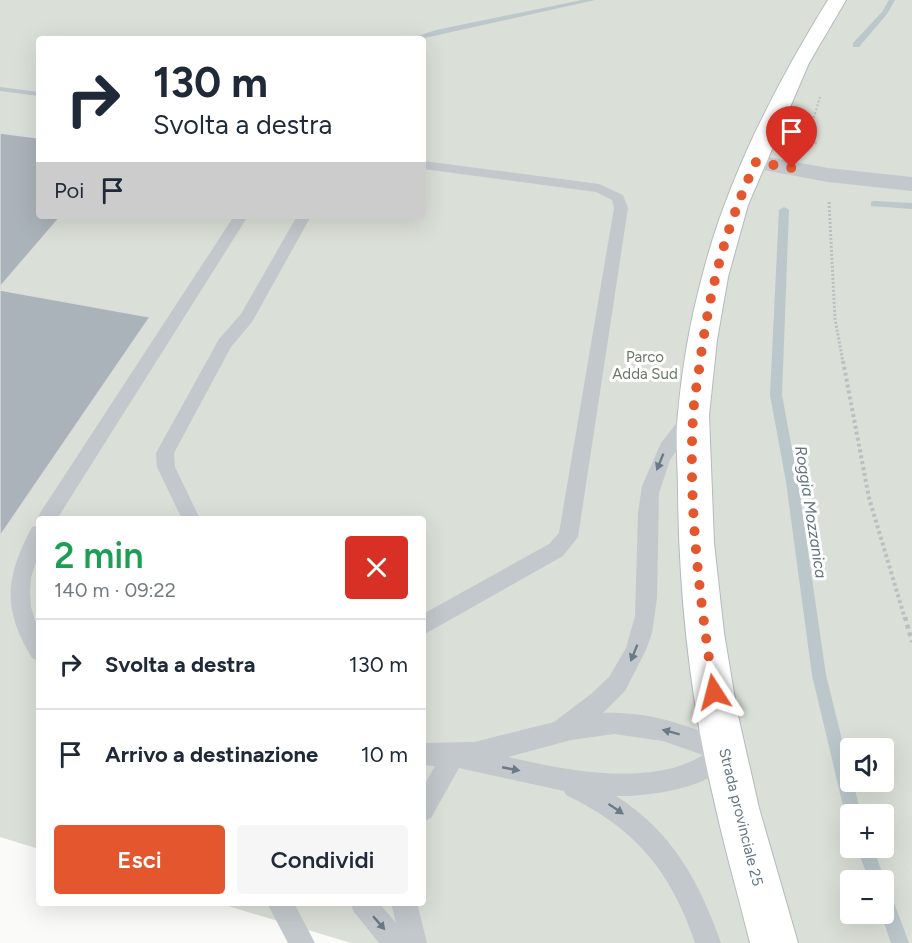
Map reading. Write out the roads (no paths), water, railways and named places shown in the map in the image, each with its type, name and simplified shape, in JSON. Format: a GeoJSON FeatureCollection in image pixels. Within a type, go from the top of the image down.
{"type":"FeatureCollection","features":[{"type":"Feature","properties":{"kind":"street","name":"Strada provinciale 25"},"geometry":{"type":"LineString","coordinates":[[774,943],[736,808],[717,711],[702,599],[693,474],[693,414],[703,340],[724,240],[736,205],[799,63],[837,0]]}},
{"type":"Feature","properties":{"kind":"street"},"geometry":{"type":"LineString","coordinates":[[756,162],[828,175],[912,183]]}},
{"type":"Feature","properties":{"kind":"lane"},"geometry":{"type":"LineString","coordinates":[[426,165],[599,188],[618,198],[621,208],[568,537],[556,550],[426,623]]}},
{"type":"Feature","properties":{"kind":"lane"},"geometry":{"type":"LineString","coordinates":[[49,516],[239,219]]}},
{"type":"Feature","properties":{"kind":"lane"},"geometry":{"type":"LineString","coordinates":[[190,516],[166,467],[165,453],[225,343],[247,318],[302,219]]}},
{"type":"Feature","properties":{"kind":"lane"},"geometry":{"type":"LineString","coordinates":[[557,731],[597,704],[615,686],[632,660],[644,626],[648,598],[647,513],[651,487],[671,439],[693,414]]}},
{"type":"Feature","properties":{"kind":"lane"},"geometry":{"type":"LineString","coordinates":[[36,539],[23,567],[18,591],[19,610],[27,633],[36,646]]}},
{"type":"Feature","properties":{"kind":"lane"},"geometry":{"type":"LineString","coordinates":[[426,754],[454,755],[489,751],[557,731],[608,723],[649,727],[704,743],[725,753],[704,769],[663,782],[592,784],[454,755]]}},
{"type":"Feature","properties":{"kind":"lane"},"geometry":{"type":"LineString","coordinates":[[426,805],[454,755]]}},
{"type":"Feature","properties":{"kind":"lane"},"geometry":{"type":"LineString","coordinates":[[544,775],[595,796],[621,812],[646,833],[676,870],[703,926],[708,943]]}},
{"type":"Feature","properties":{"kind":"lane"},"geometry":{"type":"LineString","coordinates":[[282,906],[302,943]]}},
{"type":"Feature","properties":{"kind":"lane"},"geometry":{"type":"LineString","coordinates":[[365,906],[396,943]]}},
{"type":"Feature","properties":{"kind":"lane"},"geometry":{"type":"LineString","coordinates":[[405,906],[414,943]]}},
{"type":"Feature","properties":{"kind":"waterway"},"geometry":{"type":"LineString","coordinates":[[423,36],[592,0]]}},
{"type":"Feature","properties":{"kind":"waterway","name":"Roggia Mozzanica"},"geometry":{"type":"LineString","coordinates":[[856,45],[885,13],[892,0]]}},
{"type":"Feature","properties":{"kind":"waterway"},"geometry":{"type":"LineString","coordinates":[[0,89],[36,94]]}},
{"type":"Feature","properties":{"kind":"waterway"},"geometry":{"type":"LineString","coordinates":[[874,204],[912,206]]}},
{"type":"Feature","properties":{"kind":"waterway","name":"Roggia Mozzanica"},"geometry":{"type":"LineString","coordinates":[[784,210],[776,395],[792,482],[819,675],[851,804]]}},
{"type":"Feature","properties":{"kind":"waterway","name":"Roggia Mozzanica"},"geometry":{"type":"LineString","coordinates":[[869,858],[873,870]]}},
{"type":"Feature","properties":{"kind":"waterway","name":"Roggia Mozzanica"},"geometry":{"type":"LineString","coordinates":[[893,924],[900,943]]}},
{"type":"Feature","properties":{"kind":"park label","name":"Parco Adda Sud"},"geometry":{"type":"Point","coordinates":[645,366]}}]}
